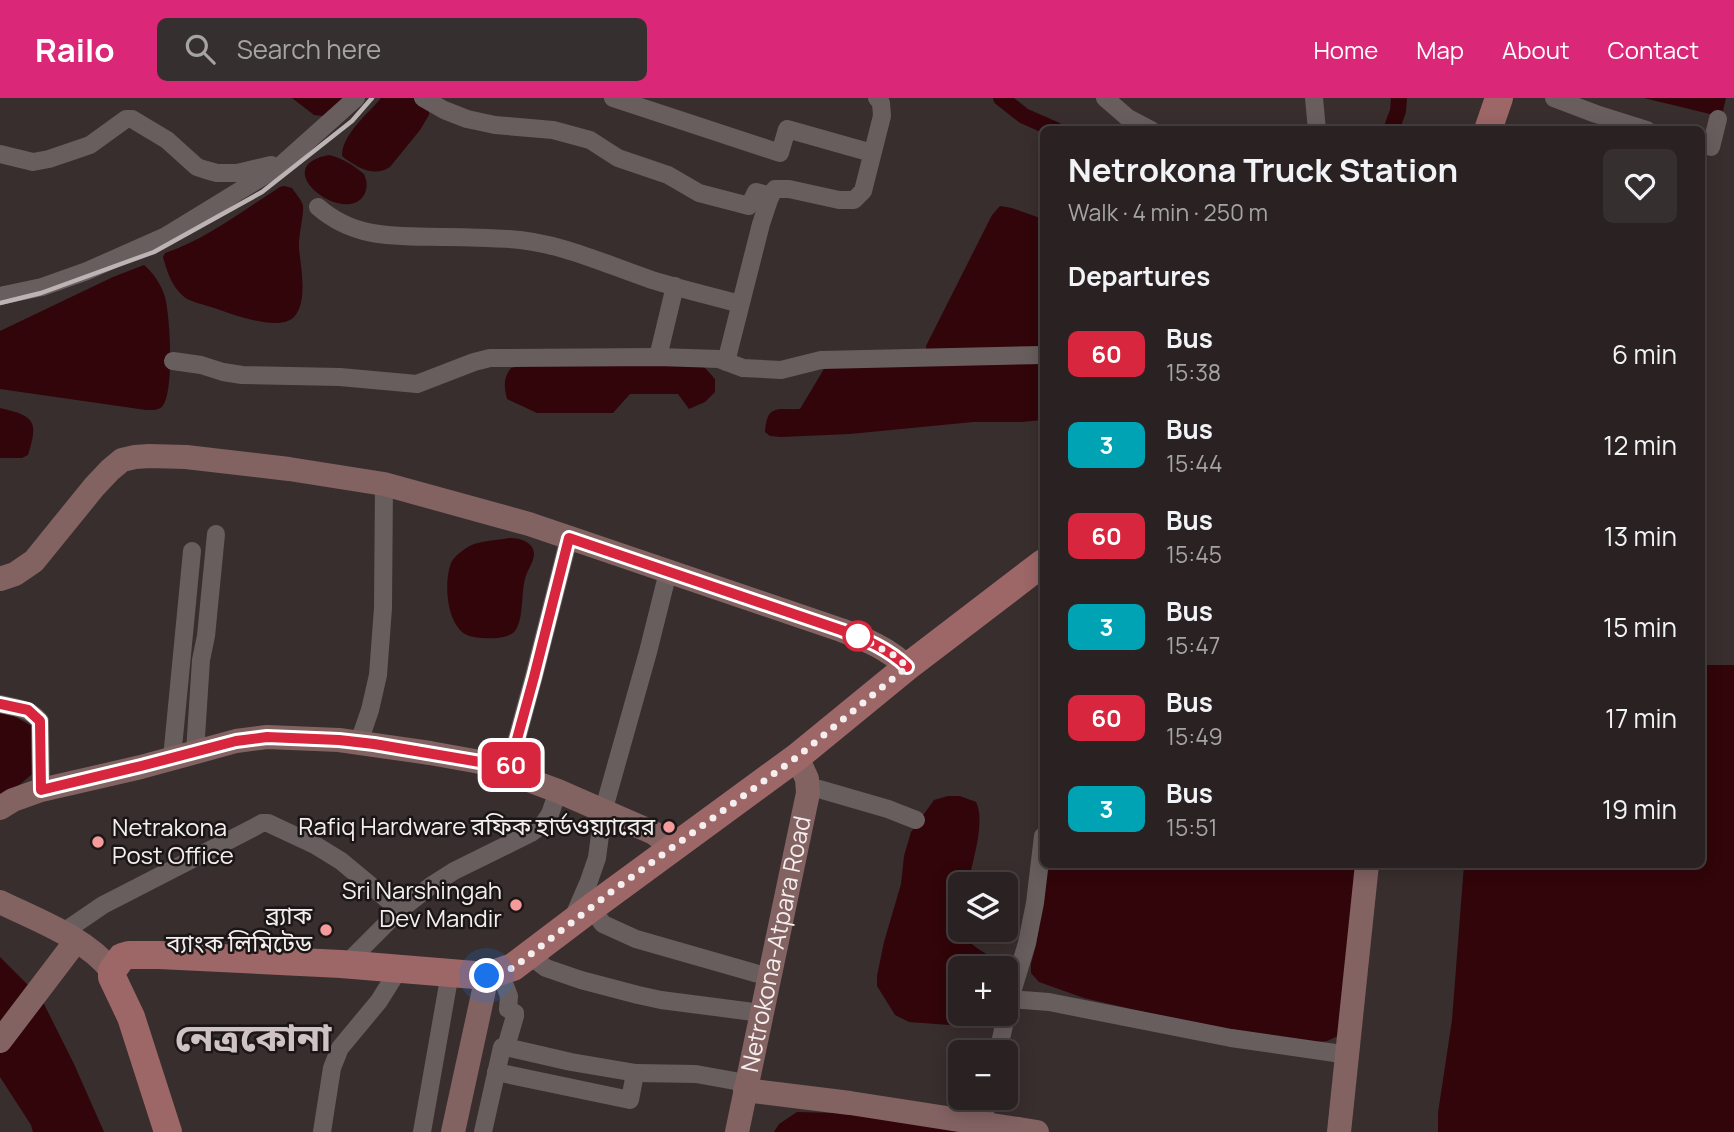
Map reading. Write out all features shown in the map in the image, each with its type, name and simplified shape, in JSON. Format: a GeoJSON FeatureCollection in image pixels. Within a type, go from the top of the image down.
{"type":"FeatureCollection","features":[{"type":"Feature","properties":{"kind":"main road"},"geometry":{"type":"LineString","coordinates":[[1489,126],[1499,98]]}},
{"type":"Feature","properties":{"kind":"main road"},"geometry":{"type":"LineString","coordinates":[[168,1132],[131,1017],[112,977],[112,971],[122,957],[159,955],[346,964],[494,975],[513,968],[567,925],[797,757],[907,667],[1040,565]]}},
{"type":"Feature","properties":{"kind":"street"},"geometry":{"type":"LineString","coordinates":[[0,296],[42,287],[87,271],[166,236],[280,166],[356,98]]}},
{"type":"Feature","properties":{"kind":"street"},"geometry":{"type":"LineString","coordinates":[[423,98],[444,110],[495,125],[553,130],[590,139],[618,158],[668,175],[699,193],[749,206],[756,192],[771,196]]}},
{"type":"Feature","properties":{"kind":"street"},"geometry":{"type":"LineString","coordinates":[[612,98],[780,153],[786,129],[872,153]]}},
{"type":"Feature","properties":{"kind":"street"},"geometry":{"type":"LineString","coordinates":[[726,362],[761,223],[775,189],[854,200],[863,191],[882,116],[881,103],[877,98]]}},
{"type":"Feature","properties":{"kind":"street"},"geometry":{"type":"LineString","coordinates":[[1105,98],[1128,118],[1143,126]]}},
{"type":"Feature","properties":{"kind":"street"},"geometry":{"type":"LineString","coordinates":[[1314,98],[1317,126]]}},
{"type":"Feature","properties":{"kind":"street"},"geometry":{"type":"LineString","coordinates":[[1554,98],[1634,126]]}},
{"type":"Feature","properties":{"kind":"street"},"geometry":{"type":"LineString","coordinates":[[1705,145],[1711,147],[1718,118]]}},
{"type":"Feature","properties":{"kind":"street"},"geometry":{"type":"LineString","coordinates":[[0,154],[33,162],[49,159],[90,145],[126,119],[132,119],[167,140],[197,167],[206,170],[237,173],[269,165],[280,166]]}},
{"type":"Feature","properties":{"kind":"street"},"geometry":{"type":"LineString","coordinates":[[318,207],[338,222],[366,233],[392,237],[512,239],[549,245],[651,279],[740,304]]}},
{"type":"Feature","properties":{"kind":"street"},"geometry":{"type":"LineString","coordinates":[[658,357],[675,286]]}},
{"type":"Feature","properties":{"kind":"street"},"geometry":{"type":"LineString","coordinates":[[173,361],[242,375],[340,377],[417,384],[490,358],[719,359],[743,368],[781,370],[821,360],[1040,355]]}},
{"type":"Feature","properties":{"kind":"street"},"geometry":{"type":"LineString","coordinates":[[0,579],[15,574],[34,561],[94,487],[122,460],[149,456],[186,457],[383,484],[529,524],[866,639],[897,657],[907,667]]}},
{"type":"Feature","properties":{"kind":"street"},"geometry":{"type":"LineString","coordinates":[[359,742],[378,675],[383,608],[383,484]]}},
{"type":"Feature","properties":{"kind":"street"},"geometry":{"type":"LineString","coordinates":[[183,755],[206,636],[216,534]]}},
{"type":"Feature","properties":{"kind":"street"},"geometry":{"type":"LineString","coordinates":[[508,772],[569,538]]}},
{"type":"Feature","properties":{"kind":"street"},"geometry":{"type":"LineString","coordinates":[[183,755],[192,551]]}},
{"type":"Feature","properties":{"kind":"street"},"geometry":{"type":"LineString","coordinates":[[567,925],[575,916],[597,858],[603,812],[668,572]]}},
{"type":"Feature","properties":{"kind":"street"},"geometry":{"type":"LineString","coordinates":[[0,704],[28,710],[40,721],[41,790]]}},
{"type":"Feature","properties":{"kind":"street"},"geometry":{"type":"LineString","coordinates":[[0,808],[41,790],[236,741],[267,737],[316,738],[359,742],[480,762],[558,791],[654,833],[672,847]]}},
{"type":"Feature","properties":{"kind":"street","name":"Netrokona-Atpara Road"},"geometry":{"type":"LineString","coordinates":[[737,1132],[808,788],[797,757]]}},
{"type":"Feature","properties":{"kind":"street"},"geometry":{"type":"LineString","coordinates":[[808,788],[888,809],[916,820]]}},
{"type":"Feature","properties":{"kind":"street"},"geometry":{"type":"LineString","coordinates":[[346,964],[400,910],[432,886],[454,871],[531,833],[544,823],[558,791]]}},
{"type":"Feature","properties":{"kind":"street"},"geometry":{"type":"LineString","coordinates":[[0,1041],[40,989],[69,937],[103,905],[262,823],[268,823],[315,845],[341,861],[400,910]]}},
{"type":"Feature","properties":{"kind":"street"},"geometry":{"type":"LineString","coordinates":[[1018,973],[1035,904],[1040,862]]}},
{"type":"Feature","properties":{"kind":"street"},"geometry":{"type":"LineString","coordinates":[[1339,1132],[1367,868]]}},
{"type":"Feature","properties":{"kind":"street"},"geometry":{"type":"LineString","coordinates":[[0,902],[69,937],[104,960],[112,971]]}},
{"type":"Feature","properties":{"kind":"street"},"geometry":{"type":"LineString","coordinates":[[591,908],[603,924],[636,939],[769,977]]}},
{"type":"Feature","properties":{"kind":"street"},"geometry":{"type":"LineString","coordinates":[[529,955],[547,968],[638,995],[761,1013]]}},
{"type":"Feature","properties":{"kind":"street"},"geometry":{"type":"LineString","coordinates":[[322,1132],[332,1068],[340,1048],[379,1001],[398,969]]}},
{"type":"Feature","properties":{"kind":"street"},"geometry":{"type":"LineString","coordinates":[[422,1132],[450,973]]}},
{"type":"Feature","properties":{"kind":"street"},"geometry":{"type":"LineString","coordinates":[[494,975],[509,996],[508,1009],[515,1013],[506,1047]]}},
{"type":"Feature","properties":{"kind":"street"},"geometry":{"type":"LineString","coordinates":[[453,1132],[494,975]]}},
{"type":"Feature","properties":{"kind":"street"},"geometry":{"type":"LineString","coordinates":[[1018,1000],[1049,1002],[1231,1038],[1346,1056]]}},
{"type":"Feature","properties":{"kind":"street"},"geometry":{"type":"LineString","coordinates":[[483,1132],[502,1047],[635,1073],[696,1074],[746,1087],[1037,1132]]}},
{"type":"Feature","properties":{"kind":"street"},"geometry":{"type":"LineString","coordinates":[[496,1072],[631,1100],[635,1073]]}},
{"type":"Feature","properties":{"kind":"street"},"geometry":{"type":"LineString","coordinates":[[984,1123],[986,1110]]}},
{"type":"Feature","properties":{"kind":"shaded area"},"geometry":{"type":"Polygon","coordinates":[[[292,98],[346,98],[323,116],[314,115],[292,98]]]}},
{"type":"Feature","properties":{"kind":"shaded area"},"geometry":{"type":"Polygon","coordinates":[[[381,98],[418,98],[429,111],[429,115],[390,167],[371,171],[342,156],[343,148],[351,132],[381,98]]]}},
{"type":"Feature","properties":{"kind":"shaded area"},"geometry":{"type":"Polygon","coordinates":[[[1644,98],[1726,98],[1722,115],[1718,116],[1644,98]]]}},
{"type":"Feature","properties":{"kind":"shaded area"},"geometry":{"type":"Polygon","coordinates":[[[329,155],[347,162],[364,174],[367,184],[365,192],[355,203],[342,204],[328,200],[307,181],[305,171],[311,161],[329,155]]]}},
{"type":"Feature","properties":{"kind":"shaded area"},"geometry":{"type":"Polygon","coordinates":[[[284,186],[292,188],[303,206],[299,244],[302,294],[294,317],[277,323],[254,320],[182,295],[170,278],[163,257],[165,253],[210,232],[284,186]]]}},
{"type":"Feature","properties":{"kind":"shaded area"},"geometry":{"type":"Polygon","coordinates":[[[1000,206],[1040,218],[1040,351],[926,350],[926,346],[992,215],[1000,206]]]}},
{"type":"Feature","properties":{"kind":"shaded area"},"geometry":{"type":"Polygon","coordinates":[[[144,265],[159,284],[167,306],[170,371],[169,387],[162,407],[146,410],[0,389],[0,331],[144,265]]]}},
{"type":"Feature","properties":{"kind":"shaded area"},"geometry":{"type":"Polygon","coordinates":[[[1040,360],[1040,420],[973,422],[850,434],[781,437],[770,436],[765,432],[768,417],[775,410],[800,409],[824,369],[847,364],[1040,360]]]}},
{"type":"Feature","properties":{"kind":"shaded area"},"geometry":{"type":"Polygon","coordinates":[[[698,364],[715,379],[715,392],[705,402],[689,409],[678,394],[630,394],[613,413],[537,413],[507,399],[505,390],[505,379],[511,368],[525,365],[698,364]]]}},
{"type":"Feature","properties":{"kind":"shaded area"},"geometry":{"type":"Polygon","coordinates":[[[0,408],[20,414],[31,421],[33,434],[28,455],[22,458],[0,458],[0,408]]]}},
{"type":"Feature","properties":{"kind":"shaded area"},"geometry":{"type":"Polygon","coordinates":[[[510,538],[527,542],[534,553],[525,579],[517,627],[511,634],[500,638],[467,635],[455,622],[448,601],[449,569],[452,561],[472,545],[510,538]]]}},
{"type":"Feature","properties":{"kind":"shaded area"},"geometry":{"type":"Polygon","coordinates":[[[1705,665],[1734,665],[1734,1132],[1438,1132],[1438,1113],[1452,1020],[1464,868],[1705,868],[1705,665]]]}},
{"type":"Feature","properties":{"kind":"shaded area"},"geometry":{"type":"Polygon","coordinates":[[[0,708],[35,728],[37,770],[6,796],[0,795],[0,708]]]}},
{"type":"Feature","properties":{"kind":"shaded area"},"geometry":{"type":"Polygon","coordinates":[[[960,796],[976,802],[979,810],[979,831],[971,872],[948,872],[948,942],[970,942],[990,956],[948,956],[948,1025],[909,1022],[895,1015],[877,986],[884,942],[901,884],[904,856],[911,832],[934,800],[960,796]]]}},
{"type":"Feature","properties":{"kind":"shaded area"},"geometry":{"type":"Polygon","coordinates":[[[1048,868],[1361,868],[1338,1036],[1327,1041],[1315,1042],[1216,1027],[1084,998],[1039,982],[1031,973],[1048,868]]]}},
{"type":"Feature","properties":{"kind":"shaded area"},"geometry":{"type":"Polygon","coordinates":[[[0,957],[41,998],[104,1132],[33,1132],[0,1077],[0,957]]]}},
{"type":"Feature","properties":{"kind":"shaded area"},"geometry":{"type":"Polygon","coordinates":[[[963,1026],[998,1026],[990,1028],[963,1026]]]}},
{"type":"Feature","properties":{"kind":"shaded area"},"geometry":{"type":"Polygon","coordinates":[[[797,1112],[872,1114],[1001,1132],[774,1132],[779,1124],[797,1112]]]}},
{"type":"Feature","properties":{"kind":"waterway"},"geometry":{"type":"LineString","coordinates":[[1001,98],[1024,116],[1047,126]]}},
{"type":"Feature","properties":{"kind":"waterway"},"geometry":{"type":"LineString","coordinates":[[1392,126],[1399,98]]}},
{"type":"Feature","properties":{"kind":"railway"},"geometry":{"type":"LineString","coordinates":[[0,303],[41,293],[154,252],[262,192],[352,121],[372,98]]}},
{"type":"Feature","properties":{"kind":"bus line","name":"60"},"geometry":{"type":"LineString","coordinates":[[0,704],[28,710],[40,721],[41,790],[236,741],[267,737],[374,744],[480,762],[508,772],[569,538],[866,639],[897,657],[907,667]]}},
{"type":"Feature","properties":{"kind":"place","name":"Rafiq Hardware রফিক হার্ডওয়্যারের"},"geometry":{"type":"Point","coordinates":[669,827]}},
{"type":"Feature","properties":{"kind":"place","name":"Netrakona Post Office"},"geometry":{"type":"Point","coordinates":[98,842]}},
{"type":"Feature","properties":{"kind":"place","name":"Sri Narshingah Dev Mandir"},"geometry":{"type":"Point","coordinates":[516,905]}},
{"type":"Feature","properties":{"kind":"place","name":"ব্র্যাক ব্যাংক লিমিটেড"},"geometry":{"type":"Point","coordinates":[326,930]}},
{"type":"Feature","properties":{"kind":"district","name":"নেত্রকোনা"},"geometry":{"type":"Point","coordinates":[253,1038]}},
{"type":"Feature","properties":{"kind":"route"},"geometry":{"type":"LineString","coordinates":[[487,976],[513,968],[611,892],[797,757],[907,667],[897,657],[858,636]]}}]}
